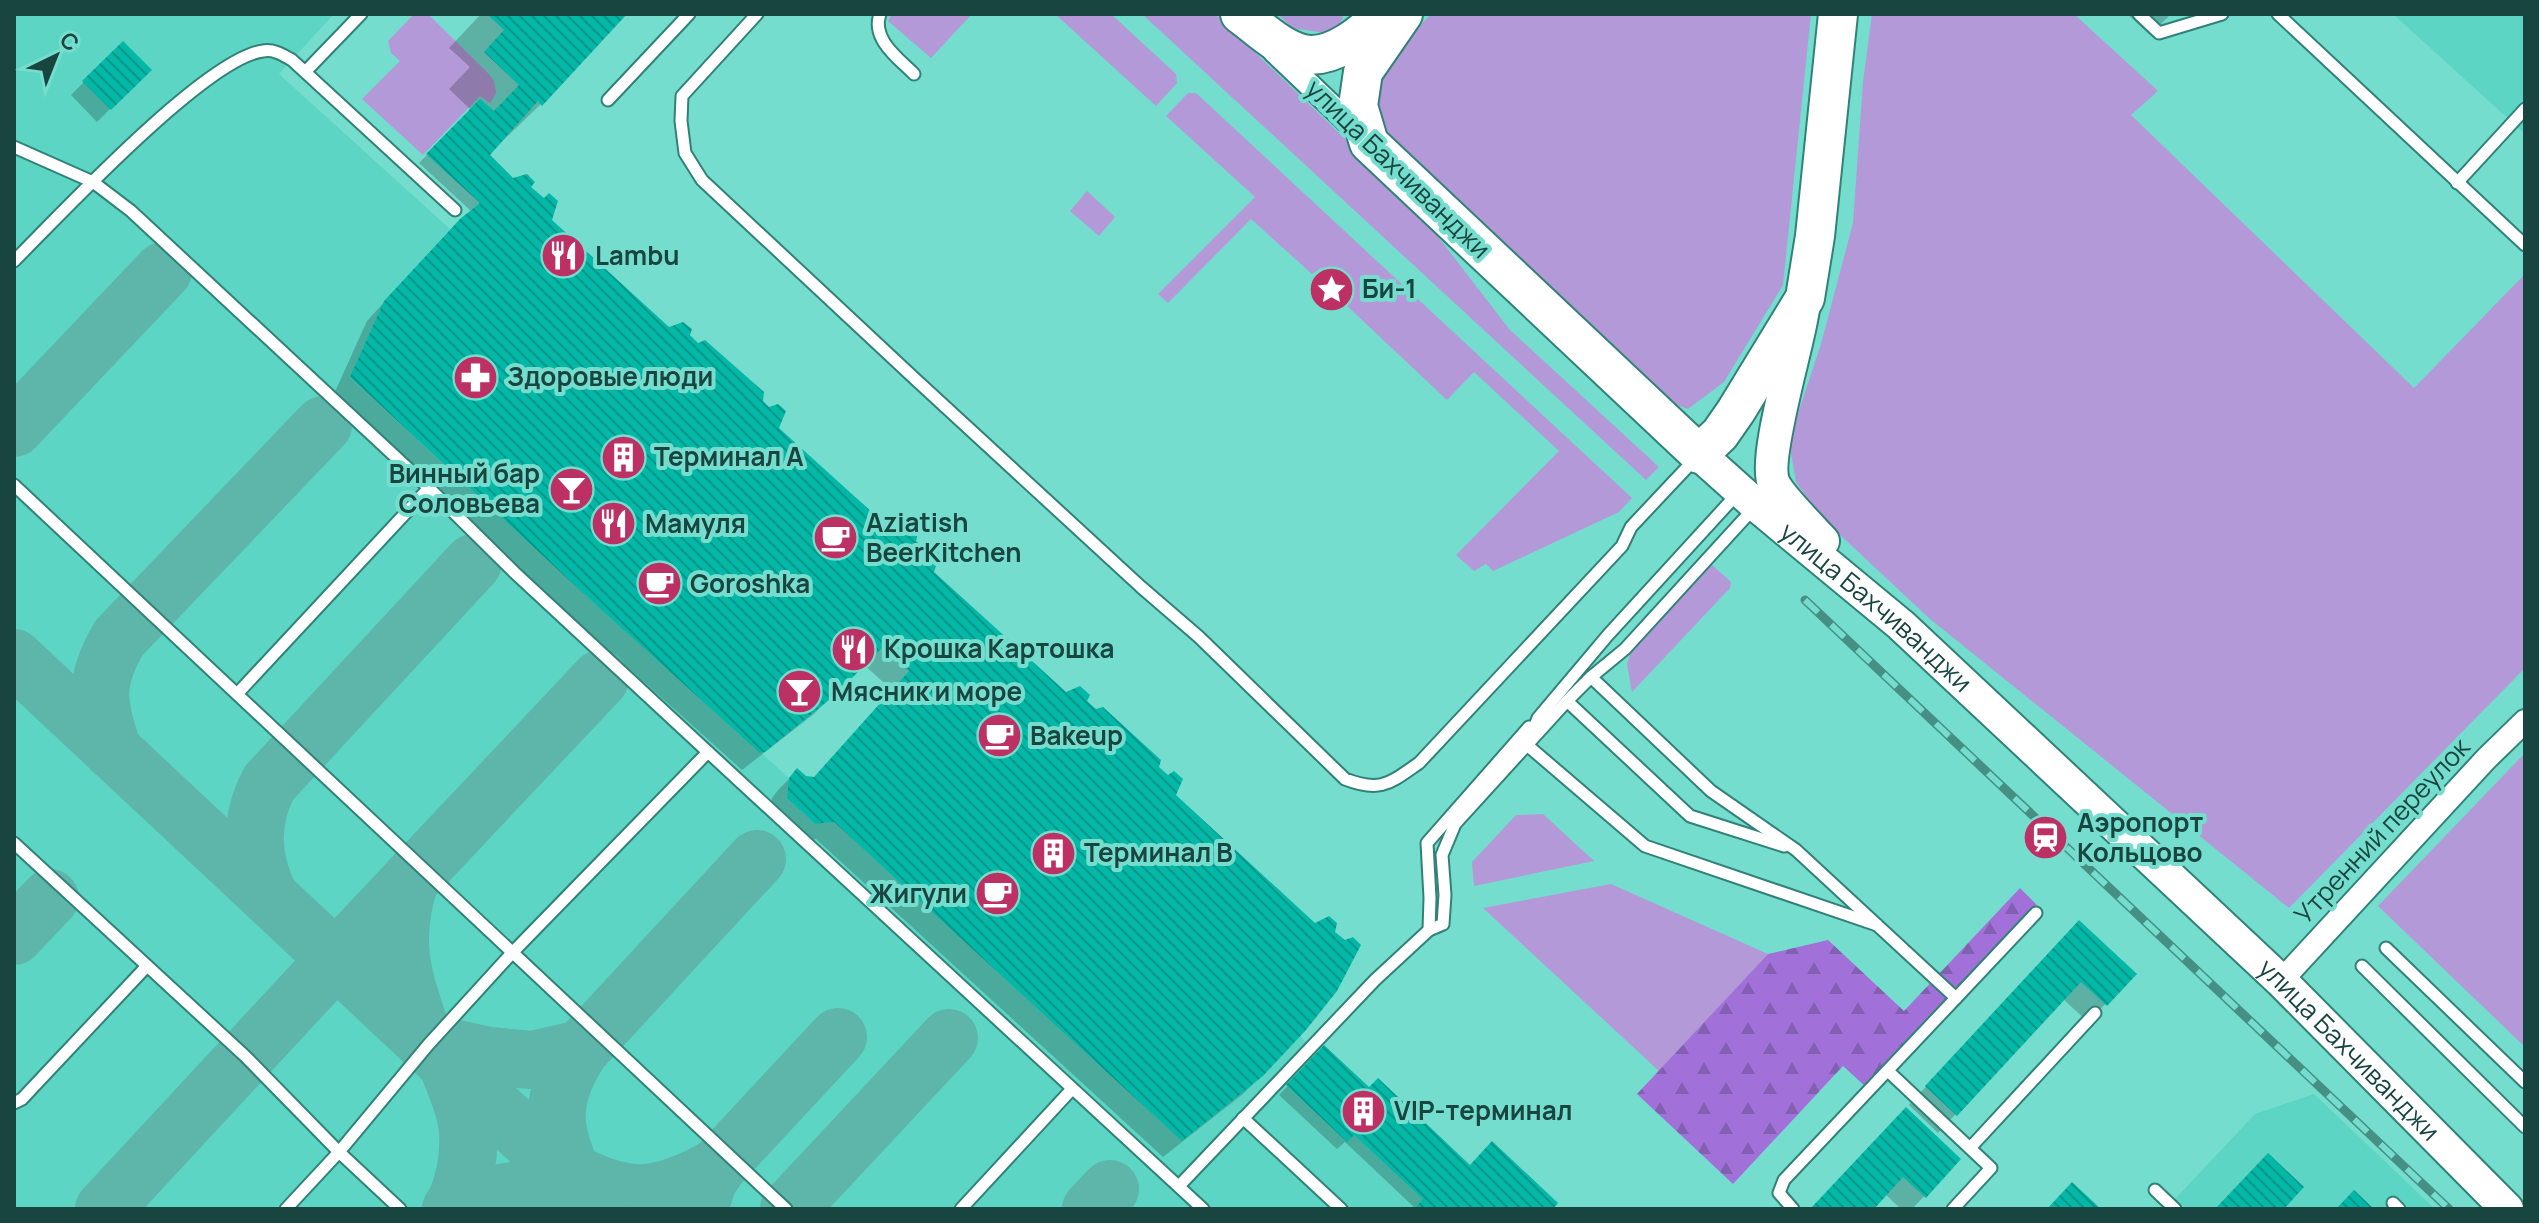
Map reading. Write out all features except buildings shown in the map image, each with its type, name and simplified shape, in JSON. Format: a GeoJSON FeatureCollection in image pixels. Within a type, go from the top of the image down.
{"type":"FeatureCollection","features":[{"type":"Feature","properties":{"kind":"highway"},"geometry":{"type":"LineString","coordinates":[[1238,14],[1283,45],[1303,54],[1322,53],[1347,43],[1384,14]]}},
{"type":"Feature","properties":{"kind":"highway"},"geometry":{"type":"LineString","coordinates":[[1369,143],[1358,106],[1363,72],[1403,14]]}},
{"type":"Feature","properties":{"kind":"highway"},"geometry":{"type":"LineString","coordinates":[[1829,14],[1834,56]]}},
{"type":"Feature","properties":{"kind":"highway"},"geometry":{"type":"LineString","coordinates":[[1699,454],[1720,434],[1736,411],[1805,298],[1815,236],[1838,14]]}},
{"type":"Feature","properties":{"kind":"highway","name":"улица Бахчиванджи"},"geometry":{"type":"LineString","coordinates":[[1369,143],[1699,454]]}},
{"type":"Feature","properties":{"kind":"main road"},"geometry":{"type":"LineString","coordinates":[[1757,493],[1772,467],[1776,430],[1805,298]]}},
{"type":"Feature","properties":{"kind":"main road","name":"улица Бахчиванджи"},"geometry":{"type":"LineString","coordinates":[[1699,454],[1757,493],[1901,625],[2281,981],[2507,1209]]}},
{"type":"Feature","properties":{"kind":"street","name":"улица Бахчиванджи"},"geometry":{"type":"LineString","coordinates":[[1238,14],[1369,143]]}},
{"type":"Feature","properties":{"kind":"street","name":"Утренний переулок"},"geometry":{"type":"LineString","coordinates":[[2281,981],[2475,770],[2525,721]]}},
{"type":"Feature","properties":{"kind":"lane"},"geometry":{"type":"LineString","coordinates":[[306,71],[361,14]]}},
{"type":"Feature","properties":{"kind":"lane"},"geometry":{"type":"LineString","coordinates":[[608,100],[689,14]]}},
{"type":"Feature","properties":{"kind":"lane"},"geometry":{"type":"LineString","coordinates":[[757,14],[682,96],[685,153],[702,180],[1061,514],[1199,637],[1345,779],[1365,787],[1391,782],[1419,763],[1622,546],[1631,527],[1699,454]]}},
{"type":"Feature","properties":{"kind":"lane"},"geometry":{"type":"LineString","coordinates":[[880,14],[877,24],[881,37],[914,74]]}},
{"type":"Feature","properties":{"kind":"lane"},"geometry":{"type":"LineString","coordinates":[[2139,14],[2159,33],[2222,14]]}},
{"type":"Feature","properties":{"kind":"lane"},"geometry":{"type":"LineString","coordinates":[[2278,14],[2525,245]]}},
{"type":"Feature","properties":{"kind":"lane"},"geometry":{"type":"LineString","coordinates":[[14,261],[176,105],[239,60],[262,51],[276,51],[306,71],[455,210]]}},
{"type":"Feature","properties":{"kind":"lane"},"geometry":{"type":"LineString","coordinates":[[2457,183],[2525,109]]}},
{"type":"Feature","properties":{"kind":"lane"},"geometry":{"type":"LineString","coordinates":[[14,147],[93,182],[131,211],[429,488],[515,573],[1203,1209]]}},
{"type":"Feature","properties":{"kind":"lane"},"geometry":{"type":"LineString","coordinates":[[14,485],[786,1209]]}},
{"type":"Feature","properties":{"kind":"lane"},"geometry":{"type":"LineString","coordinates":[[237,694],[429,488]]}},
{"type":"Feature","properties":{"kind":"lane"},"geometry":{"type":"LineString","coordinates":[[1179,1186],[1375,980],[1429,930],[1443,924],[1445,895],[1442,855],[1455,824],[1567,701],[1625,649],[1757,493]]}},
{"type":"Feature","properties":{"kind":"lane"},"geometry":{"type":"LineString","coordinates":[[1429,930],[1427,843],[1608,635],[1757,493]]}},
{"type":"Feature","properties":{"kind":"lane"},"geometry":{"type":"LineString","coordinates":[[1591,677],[1711,791],[1796,850],[1956,998]]}},
{"type":"Feature","properties":{"kind":"lane"},"geometry":{"type":"LineString","coordinates":[[1567,701],[1690,816],[1796,850]]}},
{"type":"Feature","properties":{"kind":"lane"},"geometry":{"type":"LineString","coordinates":[[1527,745],[1538,718]]}},
{"type":"Feature","properties":{"kind":"lane"},"geometry":{"type":"LineString","coordinates":[[1527,745],[1645,846],[1877,925]]}},
{"type":"Feature","properties":{"kind":"lane"},"geometry":{"type":"LineString","coordinates":[[286,1209],[512,953],[708,752]]}},
{"type":"Feature","properties":{"kind":"lane"},"geometry":{"type":"LineString","coordinates":[[14,843],[245,1056],[400,1209]]}},
{"type":"Feature","properties":{"kind":"lane"},"geometry":{"type":"LineString","coordinates":[[1793,1209],[1779,1193],[1784,1180],[2036,913]]}},
{"type":"Feature","properties":{"kind":"lane"},"geometry":{"type":"LineString","coordinates":[[2386,948],[2525,1082]]}},
{"type":"Feature","properties":{"kind":"lane"},"geometry":{"type":"LineString","coordinates":[[14,1103],[22,1099],[147,966]]}},
{"type":"Feature","properties":{"kind":"lane"},"geometry":{"type":"LineString","coordinates":[[2362,966],[2525,1127]]}},
{"type":"Feature","properties":{"kind":"lane"},"geometry":{"type":"LineString","coordinates":[[1970,1148],[2095,1013]]}},
{"type":"Feature","properties":{"kind":"lane"},"geometry":{"type":"LineString","coordinates":[[1888,1071],[1991,1168],[1953,1209]]}},
{"type":"Feature","properties":{"kind":"lane"},"geometry":{"type":"LineString","coordinates":[[961,1209],[1072,1089]]}},
{"type":"Feature","properties":{"kind":"lane"},"geometry":{"type":"LineString","coordinates":[[1243,1118],[1341,1209]]}},
{"type":"Feature","properties":{"kind":"lane"},"geometry":{"type":"LineString","coordinates":[[2155,1190],[2175,1209]]}},
{"type":"Feature","properties":{"kind":"shaded area"},"geometry":{"type":"Polygon","coordinates":[[[14,14],[334,14],[279,74],[450,229],[384,301],[350,378],[789,778],[787,799],[815,824],[834,822],[1182,1140],[1263,1076],[1300,1036],[1316,1053],[1286,1086],[1347,1142],[1354,1135],[1423,1199],[1415,1209],[14,1209],[14,14]]]}},
{"type":"Feature","properties":{"kind":"shaded area"},"geometry":{"type":"Polygon","coordinates":[[[414,14],[428,14],[488,73],[494,81],[496,93],[490,103],[480,96],[423,155],[362,99],[400,61],[391,53],[388,41],[414,14]]]}},
{"type":"Feature","properties":{"kind":"shaded area"},"geometry":{"type":"Polygon","coordinates":[[[892,14],[972,14],[931,58],[888,21],[892,14]]]}},
{"type":"Feature","properties":{"kind":"shaded area"},"geometry":{"type":"Polygon","coordinates":[[[1055,14],[1111,14],[1176,74],[1177,83],[1156,106],[1055,14]]]}},
{"type":"Feature","properties":{"kind":"shaded area"},"geometry":{"type":"Polygon","coordinates":[[[1142,14],[1215,14],[1412,203],[1510,330],[1659,467],[1646,480],[1142,14]]]}},
{"type":"Feature","properties":{"kind":"shaded area"},"geometry":{"type":"Polygon","coordinates":[[[1278,14],[1340,14],[1343,18],[1332,34],[1292,28],[1278,14]]]}},
{"type":"Feature","properties":{"kind":"shaded area"},"geometry":{"type":"Polygon","coordinates":[[[1431,14],[1811,14],[1783,285],[1724,382],[1688,409],[1663,400],[1383,129],[1375,107],[1384,64],[1431,14]]]}},
{"type":"Feature","properties":{"kind":"shaded area"},"geometry":{"type":"Polygon","coordinates":[[[1872,14],[2074,14],[2158,91],[2131,115],[2414,388],[2525,274],[2525,668],[2289,908],[1930,619],[1821,517],[1796,482],[1789,441],[1821,344],[1853,223],[1863,82],[1872,14]]]}},
{"type":"Feature","properties":{"kind":"shaded area"},"geometry":{"type":"Polygon","coordinates":[[[2393,14],[2525,14],[2525,134],[2393,14]]]}},
{"type":"Feature","properties":{"kind":"shaded area"},"geometry":{"type":"Polygon","coordinates":[[[1188,93],[1196,93],[1632,498],[1619,512],[1493,571],[1486,564],[1474,571],[1456,555],[1559,451],[1474,372],[1447,400],[1347,306],[1354,297],[1353,290],[1331,269],[1321,268],[1312,274],[1251,219],[1168,303],[1158,294],[1255,197],[1166,116],[1188,93]]]}},
{"type":"Feature","properties":{"kind":"shaded area"},"geometry":{"type":"Polygon","coordinates":[[[1087,191],[1115,217],[1099,236],[1070,211],[1087,191]]]}},
{"type":"Feature","properties":{"kind":"shaded area"},"geometry":{"type":"Polygon","coordinates":[[[1711,564],[1731,582],[1730,588],[1632,692],[1627,664],[1632,649],[1711,564]]]}},
{"type":"Feature","properties":{"kind":"shaded area"},"geometry":{"type":"Polygon","coordinates":[[[2525,753],[2525,1047],[2378,906],[2525,753]]]}},
{"type":"Feature","properties":{"kind":"shaded area"},"geometry":{"type":"Polygon","coordinates":[[[1543,814],[1594,861],[1474,886],[1472,862],[1516,815],[1543,814]]]}},
{"type":"Feature","properties":{"kind":"shaded area"},"geometry":{"type":"Polygon","coordinates":[[[1611,884],[1768,954],[1659,1071],[1483,908],[1611,884]]]}},
{"type":"Feature","properties":{"kind":"shaded area"},"geometry":{"type":"Polygon","coordinates":[[[2314,1094],[2435,1209],[2185,1209],[2174,1200],[2255,1114],[2314,1094]]]}},
{"type":"Feature","properties":{"kind":"green space"},"geometry":{"type":"Polygon","coordinates":[[[2020,888],[2037,905],[1867,1088],[1843,1066],[1733,1184],[1637,1094],[1768,954],[1828,940],[1904,1011],[2020,888]]]}},
{"type":"Feature","properties":{"kind":"taxiway"},"geometry":{"type":"LineString","coordinates":[[14,428],[163,271]]}},
{"type":"Feature","properties":{"kind":"taxiway"},"geometry":{"type":"LineString","coordinates":[[113,751],[100,693],[105,668],[119,638],[323,425]]}},
{"type":"Feature","properties":{"kind":"taxiway"},"geometry":{"type":"LineString","coordinates":[[269,896],[259,868],[255,840],[258,811],[269,783],[473,563]]}},
{"type":"Feature","properties":{"kind":"taxiway"},"geometry":{"type":"LineString","coordinates":[[14,658],[603,1209]]}},
{"type":"Feature","properties":{"kind":"taxiway"},"geometry":{"type":"LineString","coordinates":[[104,1209],[600,679]]}},
{"type":"Feature","properties":{"kind":"taxiway"},"geometry":{"type":"LineString","coordinates":[[578,1185],[558,1132],[558,1100],[570,1067],[581,1049],[757,859]]}},
{"type":"Feature","properties":{"kind":"taxiway"},"geometry":{"type":"LineString","coordinates":[[410,880],[400,944],[405,981],[425,1042],[489,1056],[532,1060],[581,1049]]}},
{"type":"Feature","properties":{"kind":"taxiway"},"geometry":{"type":"LineString","coordinates":[[14,936],[50,898]]}},
{"type":"Feature","properties":{"kind":"taxiway"},"geometry":{"type":"LineString","coordinates":[[699,1209],[708,1181],[717,1167],[838,1037]]}},
{"type":"Feature","properties":{"kind":"taxiway"},"geometry":{"type":"LineString","coordinates":[[789,1209],[949,1038]]}},
{"type":"Feature","properties":{"kind":"taxiway"},"geometry":{"type":"LineString","coordinates":[[448,1066],[463,1104],[468,1127],[464,1179],[451,1209]]}},
{"type":"Feature","properties":{"kind":"taxiway"},"geometry":{"type":"LineString","coordinates":[[566,1169],[607,1188],[642,1193],[677,1186],[717,1167]]}},
{"type":"Feature","properties":{"kind":"taxiway"},"geometry":{"type":"LineString","coordinates":[[1091,1209],[1110,1189]]}},
{"type":"Feature","properties":{"kind":"taxiway"},"geometry":{"type":"LineString","coordinates":[[461,1209],[497,1194],[529,1190],[561,1194],[598,1204]]}},
{"type":"Feature","properties":{"kind":"railway"},"geometry":{"type":"LineString","coordinates":[[1805,600],[2449,1209]]}},
{"type":"Feature","properties":{"kind":"place","name":"Lambu"},"geometry":{"type":"Point","coordinates":[564,256]}},
{"type":"Feature","properties":{"kind":"place","name":"Би-1"},"geometry":{"type":"Point","coordinates":[1331,289]}},
{"type":"Feature","properties":{"kind":"place","name":"Здоровые люди"},"geometry":{"type":"Point","coordinates":[476,377]}},
{"type":"Feature","properties":{"kind":"place","name":"Терминал А"},"geometry":{"type":"Point","coordinates":[623,457]}},
{"type":"Feature","properties":{"kind":"place","name":"Винный бар Соловьева"},"geometry":{"type":"Point","coordinates":[571,489]}},
{"type":"Feature","properties":{"kind":"place","name":"Мамуля"},"geometry":{"type":"Point","coordinates":[614,524]}},
{"type":"Feature","properties":{"kind":"place","name":"Aziatish BeerKitchen"},"geometry":{"type":"Point","coordinates":[835,538]}},
{"type":"Feature","properties":{"kind":"place","name":"Goroshka"},"geometry":{"type":"Point","coordinates":[659,584]}},
{"type":"Feature","properties":{"kind":"place","name":"Крошка Картошка"},"geometry":{"type":"Point","coordinates":[853,649]}},
{"type":"Feature","properties":{"kind":"place","name":"Мясник и море"},"geometry":{"type":"Point","coordinates":[800,692]}},
{"type":"Feature","properties":{"kind":"place","name":"Bakeup"},"geometry":{"type":"Point","coordinates":[999,736]}},
{"type":"Feature","properties":{"kind":"place","name":"Аэропорт Кольцово"},"geometry":{"type":"Point","coordinates":[2046,838]}},
{"type":"Feature","properties":{"kind":"place","name":"Терминал B"},"geometry":{"type":"Point","coordinates":[1053,853]}},
{"type":"Feature","properties":{"kind":"place","name":"Жигули"},"geometry":{"type":"Point","coordinates":[998,894]}},
{"type":"Feature","properties":{"kind":"place","name":"VIP-терминал"},"geometry":{"type":"Point","coordinates":[1363,1111]}}]}
